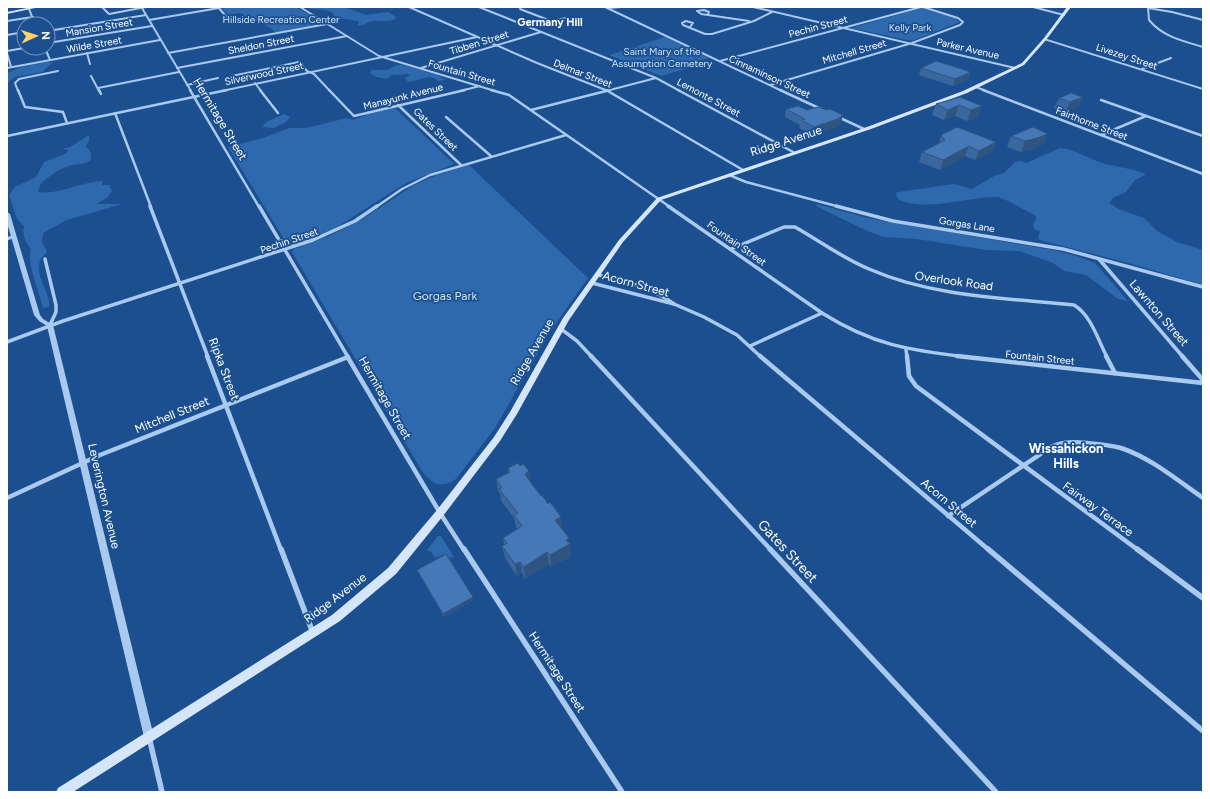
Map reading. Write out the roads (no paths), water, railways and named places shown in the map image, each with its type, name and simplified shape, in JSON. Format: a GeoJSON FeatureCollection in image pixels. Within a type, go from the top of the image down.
{"type":"FeatureCollection","features":[{"type":"Feature","properties":{"kind":"main road"},"geometry":{"type":"LineString","coordinates":[[7,12],[38,7]]}},
{"type":"Feature","properties":{"kind":"main road","name":"Ridge Avenue"},"geometry":{"type":"LineString","coordinates":[[62,792],[313,633],[350,608],[392,571],[440,513],[505,426],[561,328],[621,241],[659,199],[864,130],[946,100],[976,87],[1023,64],[1046,39],[1069,7]]}},
{"type":"Feature","properties":{"kind":"street"},"geometry":{"type":"LineString","coordinates":[[102,7],[109,14],[146,7]]}},
{"type":"Feature","properties":{"kind":"street","name":"Fountain Street"},"geometry":{"type":"LineString","coordinates":[[300,7],[382,57],[508,94],[822,313],[861,335],[906,350],[1203,381]]}},
{"type":"Feature","properties":{"kind":"street","name":"Delmar Street"},"geometry":{"type":"LineString","coordinates":[[409,7],[543,66],[608,90],[743,170]]}},
{"type":"Feature","properties":{"kind":"street","name":"Lemonte Street"},"geometry":{"type":"LineString","coordinates":[[478,7],[656,78],[795,153]]}},
{"type":"Feature","properties":{"kind":"street","name":"Cinnaminson Street"},"geometry":{"type":"LineString","coordinates":[[605,7],[825,111]]}},
{"type":"Feature","properties":{"kind":"street"},"geometry":{"type":"LineString","coordinates":[[608,8],[620,7]]}},
{"type":"Feature","properties":{"kind":"street","name":"Parker Avenue"},"geometry":{"type":"LineString","coordinates":[[753,7],[1015,68]]}},
{"type":"Feature","properties":{"kind":"street","name":"Mitchell Street"},"geometry":{"type":"LineString","coordinates":[[770,85],[912,43],[960,25],[962,21],[922,7]]}},
{"type":"Feature","properties":{"kind":"street","name":"Pechin Street"},"geometry":{"type":"LineString","coordinates":[[720,61],[922,7]]}},
{"type":"Feature","properties":{"kind":"street"},"geometry":{"type":"LineString","coordinates":[[1033,7],[1064,15]]}},
{"type":"Feature","properties":{"kind":"street","name":"Hermitage Street"},"geometry":{"type":"LineString","coordinates":[[142,8],[440,513],[622,792]]}},
{"type":"Feature","properties":{"kind":"street","name":"Mansion Street"},"geometry":{"type":"LineString","coordinates":[[149,20],[219,8],[228,20]]}},
{"type":"Feature","properties":{"kind":"street"},"geometry":{"type":"LineString","coordinates":[[1203,20],[1172,12],[1148,8],[1149,20],[1158,30],[1172,37],[1203,47]]}},
{"type":"Feature","properties":{"kind":"street"},"geometry":{"type":"LineString","coordinates":[[29,9],[32,16]]}},
{"type":"Feature","properties":{"kind":"street"},"geometry":{"type":"LineString","coordinates":[[520,9],[551,21]]}},
{"type":"Feature","properties":{"kind":"street"},"geometry":{"type":"LineString","coordinates":[[708,14],[709,12],[706,10],[697,11],[708,14],[752,22]]}},
{"type":"Feature","properties":{"kind":"street"},"geometry":{"type":"LineString","coordinates":[[690,27],[693,23],[682,23],[690,27],[705,34],[710,34],[752,22],[772,12]]}},
{"type":"Feature","properties":{"kind":"street"},"geometry":{"type":"LineString","coordinates":[[56,30],[146,15]]}},
{"type":"Feature","properties":{"kind":"street"},"geometry":{"type":"LineString","coordinates":[[527,26],[566,18]]}},
{"type":"Feature","properties":{"kind":"street"},"geometry":{"type":"LineString","coordinates":[[168,53],[327,24]]}},
{"type":"Feature","properties":{"kind":"street","name":"Mansion Street"},"geometry":{"type":"LineString","coordinates":[[56,42],[152,26]]}},
{"type":"Feature","properties":{"kind":"street","name":"Tibben Street"},"geometry":{"type":"LineString","coordinates":[[420,68],[541,32]]}},
{"type":"Feature","properties":{"kind":"street","name":"Sheldon Street"},"geometry":{"type":"LineString","coordinates":[[177,68],[347,36]]}},
{"type":"Feature","properties":{"kind":"street","name":"Silverwood Street"},"geometry":{"type":"LineString","coordinates":[[7,136],[477,37]]}},
{"type":"Feature","properties":{"kind":"street","name":"Livezey Street"},"geometry":{"type":"LineString","coordinates":[[1046,39],[1203,89]]}},
{"type":"Feature","properties":{"kind":"street","name":"Wilde Street"},"geometry":{"type":"LineString","coordinates":[[7,68],[160,40]]}},
{"type":"Feature","properties":{"kind":"street"},"geometry":{"type":"LineString","coordinates":[[7,52],[11,67]]}},
{"type":"Feature","properties":{"kind":"street"},"geometry":{"type":"LineString","coordinates":[[86,53],[90,64]]}},
{"type":"Feature","properties":{"kind":"street"},"geometry":{"type":"LineString","coordinates":[[48,56],[50,60]]}},
{"type":"Feature","properties":{"kind":"street"},"geometry":{"type":"LineString","coordinates":[[1142,69],[1171,58]]}},
{"type":"Feature","properties":{"kind":"street"},"geometry":{"type":"LineString","coordinates":[[232,76],[299,62],[310,72]]}},
{"type":"Feature","properties":{"kind":"street"},"geometry":{"type":"LineString","coordinates":[[58,71],[16,80],[15,83],[25,107],[63,112],[66,123]]}},
{"type":"Feature","properties":{"kind":"street"},"geometry":{"type":"LineString","coordinates":[[98,88],[179,72]]}},
{"type":"Feature","properties":{"kind":"street","name":"Manayunk Avenue"},"geometry":{"type":"LineString","coordinates":[[310,72],[314,74],[354,116],[480,86]]}},
{"type":"Feature","properties":{"kind":"street"},"geometry":{"type":"LineString","coordinates":[[92,76],[101,94]]}},
{"type":"Feature","properties":{"kind":"street"},"geometry":{"type":"LineString","coordinates":[[187,85],[218,78]]}},
{"type":"Feature","properties":{"kind":"street"},"geometry":{"type":"LineString","coordinates":[[531,110],[656,78]]}},
{"type":"Feature","properties":{"kind":"street"},"geometry":{"type":"LineString","coordinates":[[255,84],[278,113]]}},
{"type":"Feature","properties":{"kind":"street","name":"Fairthorne Street"},"geometry":{"type":"LineString","coordinates":[[976,87],[1203,174]]}},
{"type":"Feature","properties":{"kind":"street"},"geometry":{"type":"LineString","coordinates":[[1101,100],[1203,136]]}},
{"type":"Feature","properties":{"kind":"street","name":"Gates Street"},"geometry":{"type":"LineString","coordinates":[[398,105],[461,165]]}},
{"type":"Feature","properties":{"kind":"street","name":"Ripka Street"},"geometry":{"type":"LineString","coordinates":[[115,113],[313,633]]}},
{"type":"Feature","properties":{"kind":"street"},"geometry":{"type":"LineString","coordinates":[[831,114],[864,130]]}},
{"type":"Feature","properties":{"kind":"street"},"geometry":{"type":"LineString","coordinates":[[1101,135],[1146,116]]}},
{"type":"Feature","properties":{"kind":"street"},"geometry":{"type":"LineString","coordinates":[[446,117],[491,156]]}},
{"type":"Feature","properties":{"kind":"street","name":"Pechin Street"},"geometry":{"type":"LineString","coordinates":[[7,342],[50,325],[284,250],[334,232],[355,221],[408,185],[430,175],[566,134]]}},
{"type":"Feature","properties":{"kind":"street","name":"Gorgas Lane"},"geometry":{"type":"LineString","coordinates":[[729,175],[746,182],[880,218],[1046,245],[1203,287]]}},
{"type":"Feature","properties":{"kind":"street"},"geometry":{"type":"LineString","coordinates":[[7,214],[37,315],[41,320],[50,325],[56,312],[56,305],[44,259]]}},
{"type":"Feature","properties":{"kind":"street","name":"Overlook Road"},"geometry":{"type":"LineString","coordinates":[[732,249],[792,226],[801,229],[868,269],[909,284],[940,291],[1066,303],[1078,307],[1086,314],[1115,373]]}},
{"type":"Feature","properties":{"kind":"street"},"geometry":{"type":"LineString","coordinates":[[7,238],[14,236]]}},
{"type":"Feature","properties":{"kind":"street","name":"Lawnton Street"},"geometry":{"type":"LineString","coordinates":[[1099,258],[1203,381]]}},
{"type":"Feature","properties":{"kind":"street","name":"Acorn Street"},"geometry":{"type":"LineString","coordinates":[[598,275],[640,286],[667,297],[674,304]]}},
{"type":"Feature","properties":{"kind":"street","name":"Acorn Street"},"geometry":{"type":"LineString","coordinates":[[592,283],[674,304],[727,328],[1203,731]]}},
{"type":"Feature","properties":{"kind":"street"},"geometry":{"type":"LineString","coordinates":[[750,346],[822,313]]}},
{"type":"Feature","properties":{"kind":"street","name":"Leverington Avenue"},"geometry":{"type":"LineString","coordinates":[[50,325],[162,792]]}},
{"type":"Feature","properties":{"kind":"street","name":"Gates Street"},"geometry":{"type":"LineString","coordinates":[[561,328],[577,341],[996,792]]}},
{"type":"Feature","properties":{"kind":"street","name":"Fairway Terrace"},"geometry":{"type":"LineString","coordinates":[[906,350],[909,376],[916,386],[1203,598]]}},
{"type":"Feature","properties":{"kind":"street","name":"Mitchell Street"},"geometry":{"type":"LineString","coordinates":[[7,498],[84,462],[348,357]]}},
{"type":"Feature","properties":{"kind":"street"},"geometry":{"type":"LineString","coordinates":[[948,516],[1051,447],[1062,442],[1104,445],[1129,451],[1143,458],[1203,498]]}},
{"type":"Feature","properties":{"kind":"district","name":"Germany Hill"},"geometry":{"type":"Point","coordinates":[550,22]}},
{"type":"Feature","properties":{"kind":"district","name":"Wissahickon Hills"},"geometry":{"type":"Point","coordinates":[1066,456]}},
{"type":"Feature","properties":{"kind":"park label","name":"Hillside Recreation Center"},"geometry":{"type":"Point","coordinates":[281,19]}},
{"type":"Feature","properties":{"kind":"park label","name":"Kelly Park"},"geometry":{"type":"Point","coordinates":[910,27]}},
{"type":"Feature","properties":{"kind":"park label","name":"Saint Mary of the Assumption Cemetery"},"geometry":{"type":"Point","coordinates":[662,56]}},
{"type":"Feature","properties":{"kind":"park label","name":"Gorgas Park"},"geometry":{"type":"Point","coordinates":[445,296]}}]}
